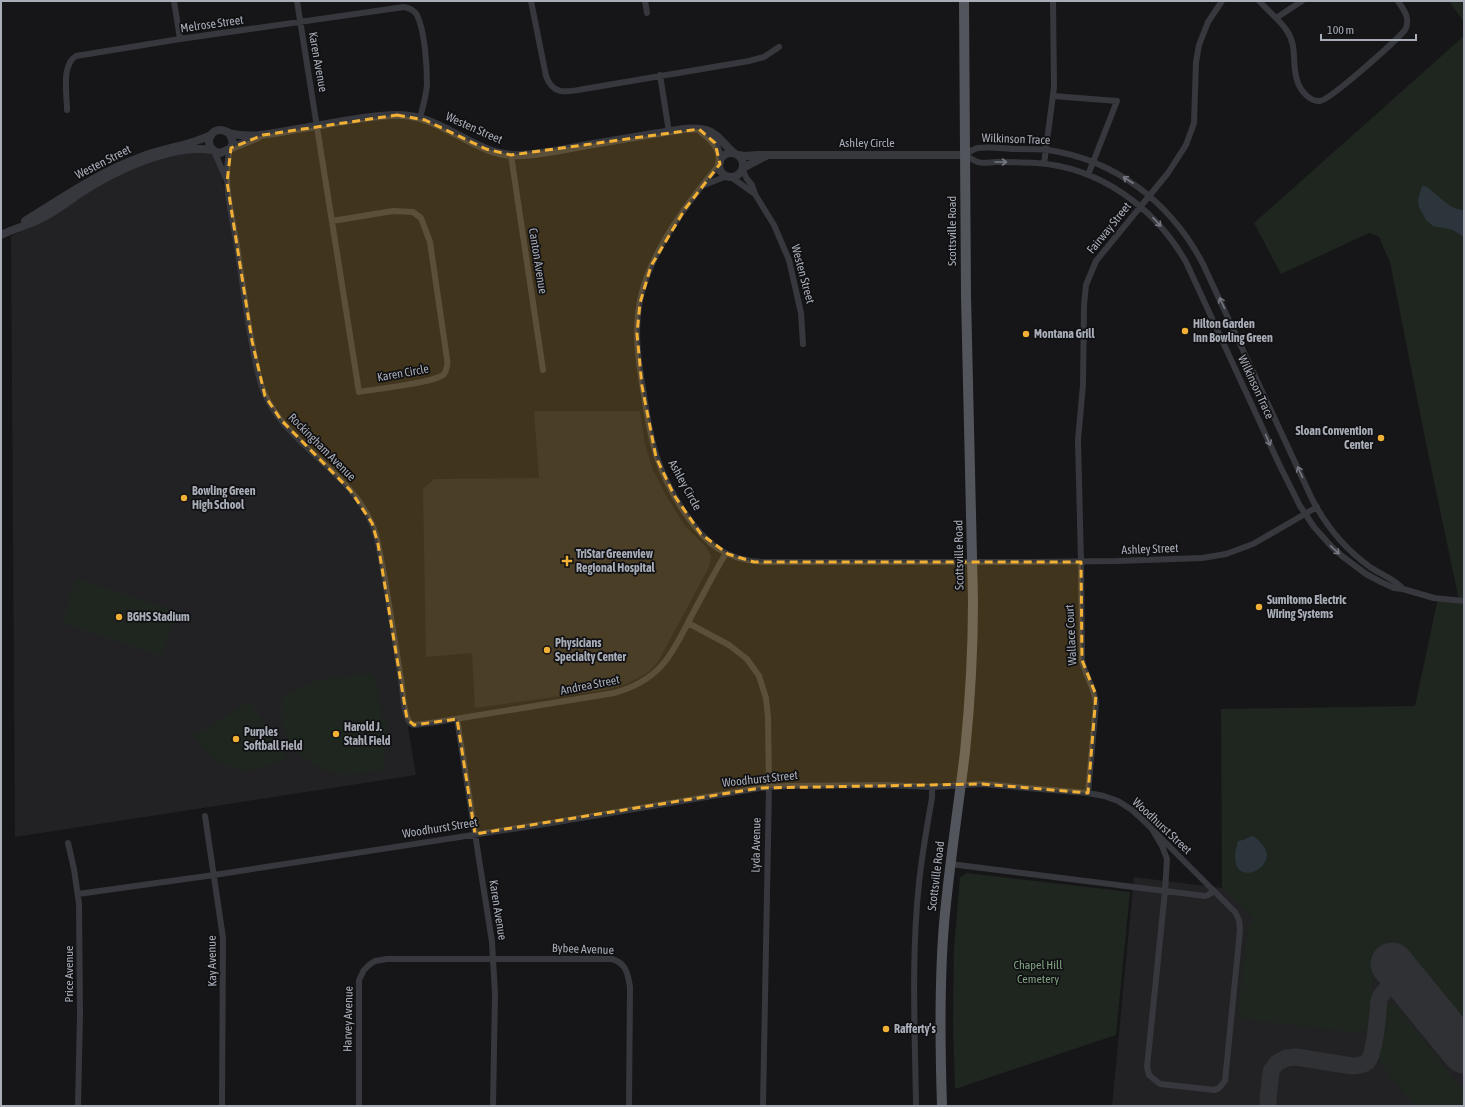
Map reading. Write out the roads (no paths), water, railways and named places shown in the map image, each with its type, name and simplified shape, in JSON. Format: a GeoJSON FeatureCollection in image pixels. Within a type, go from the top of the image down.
{"type":"FeatureCollection","features":[{"type":"Feature","properties":{"kind":"main road","name":"Scottsville Road"},"geometry":{"type":"LineString","coordinates":[[942,1106],[940,1030],[944,926],[972,670],[973,614],[966,296],[964,1]]}},
{"type":"Feature","properties":{"kind":"street"},"geometry":{"type":"LineString","coordinates":[[174,1],[180,39]]}},
{"type":"Feature","properties":{"kind":"street","name":"Karen Avenue"},"geometry":{"type":"LineString","coordinates":[[297,1],[318,126]]}},
{"type":"Feature","properties":{"kind":"street"},"geometry":{"type":"LineString","coordinates":[[410,1],[408,8],[415,13],[420,23],[426,64],[426,91],[420,118]]}},
{"type":"Feature","properties":{"kind":"street"},"geometry":{"type":"LineString","coordinates":[[531,1],[546,76],[549,84],[556,90],[568,91],[584,89],[749,61],[764,57],[779,47]]}},
{"type":"Feature","properties":{"kind":"street"},"geometry":{"type":"LineString","coordinates":[[645,1],[647,13]]}},
{"type":"Feature","properties":{"kind":"street"},"geometry":{"type":"LineString","coordinates":[[1044,164],[1054,86],[1053,1]]}},
{"type":"Feature","properties":{"kind":"street","name":"Fairway Street"},"geometry":{"type":"LineString","coordinates":[[1081,562],[1078,440],[1083,385],[1083,314],[1086,285],[1096,261],[1173,166],[1190,138],[1195,114],[1197,54],[1205,29],[1222,1]]}},
{"type":"Feature","properties":{"kind":"street"},"geometry":{"type":"LineString","coordinates":[[1260,1],[1284,26],[1292,40],[1294,47],[1294,69],[1298,82],[1307,96],[1320,101],[1330,96],[1375,58],[1405,30],[1407,25],[1407,17],[1398,1]]}},
{"type":"Feature","properties":{"kind":"street"},"geometry":{"type":"LineString","coordinates":[[1276,18],[1302,1]]}},
{"type":"Feature","properties":{"kind":"street","name":"Melrose Street"},"geometry":{"type":"LineString","coordinates":[[67,110],[66,75],[68,64],[71,59],[82,54],[147,46],[180,39],[301,23],[402,7],[408,8]]}},
{"type":"Feature","properties":{"kind":"street"},"geometry":{"type":"LineString","coordinates":[[660,76],[669,132]]}},
{"type":"Feature","properties":{"kind":"street"},"geometry":{"type":"LineString","coordinates":[[1053,96],[1117,101],[1088,175]]}},
{"type":"Feature","properties":{"kind":"street","name":"Westen Street"},"geometry":{"type":"LineString","coordinates":[[229,133],[242,135],[263,135],[397,115],[420,118],[437,124],[486,149],[511,155],[520,156],[550,152],[669,132],[699,129],[713,133],[736,154]]}},
{"type":"Feature","properties":{"kind":"street","name":"Karen Circle"},"geometry":{"type":"LineString","coordinates":[[318,126],[332,220],[359,392],[433,380],[444,374],[448,362],[430,242],[421,218],[408,211],[393,211],[332,220]]}},
{"type":"Feature","properties":{"kind":"street"},"geometry":{"type":"LineString","coordinates":[[699,129],[715,142],[718,149],[722,171],[729,176]]}},
{"type":"Feature","properties":{"kind":"street"},"geometry":{"type":"LineString","coordinates":[[218,130],[229,133],[233,142],[230,149],[220,153],[213,150],[209,142],[211,135],[218,130]]}},
{"type":"Feature","properties":{"kind":"street","name":"Westen Street"},"geometry":{"type":"LineString","coordinates":[[14,228],[95,178],[123,164],[156,151],[211,135]]}},
{"type":"Feature","properties":{"kind":"street","name":"Westen Street"},"geometry":{"type":"LineString","coordinates":[[230,149],[263,135]]}},
{"type":"Feature","properties":{"kind":"street","name":"Westen Street"},"geometry":{"type":"LineString","coordinates":[[1,234],[38,220],[100,182],[140,163],[191,148],[213,150]]}},
{"type":"Feature","properties":{"kind":"street","name":"Wilkinson Trace"},"geometry":{"type":"LineString","coordinates":[[1403,589],[1399,584],[1370,566],[1353,553],[1330,528],[1317,507],[1201,258],[1178,225],[1150,195],[1124,177],[1093,162],[1071,155],[1046,150],[977,148],[965,155],[977,162],[1044,164],[1069,169],[1088,175],[1114,188],[1141,207],[1166,232],[1186,262],[1280,466],[1305,514],[1323,538],[1352,565],[1394,588],[1403,589],[1434,598],[1464,601]]}},
{"type":"Feature","properties":{"kind":"street","name":"Rockingham Avenue"},"geometry":{"type":"LineString","coordinates":[[230,149],[227,163],[227,182],[252,341],[263,390],[269,405],[281,420],[350,490],[372,523],[378,544],[405,705],[410,723]]}},
{"type":"Feature","properties":{"kind":"street","name":"Rockingham Avenue"},"geometry":{"type":"LineString","coordinates":[[213,150],[227,182]]}},
{"type":"Feature","properties":{"kind":"street"},"geometry":{"type":"LineString","coordinates":[[704,185],[729,176],[738,175],[743,168],[743,162],[736,154],[727,154],[720,163]]}},
{"type":"Feature","properties":{"kind":"street","name":"Ashley Circle"},"geometry":{"type":"LineString","coordinates":[[736,154],[744,156],[965,155]]}},
{"type":"Feature","properties":{"kind":"street","name":"Canton Avenue"},"geometry":{"type":"LineString","coordinates":[[511,155],[543,370]]}},
{"type":"Feature","properties":{"kind":"street","name":"Ashley Circle"},"geometry":{"type":"LineString","coordinates":[[743,168],[769,155]]}},
{"type":"Feature","properties":{"kind":"street","name":"Ashley Circle"},"geometry":{"type":"LineString","coordinates":[[720,163],[682,214],[651,266],[640,303],[637,334],[647,417],[653,447],[660,467],[674,495],[701,534],[713,546],[726,553],[745,560],[763,562],[972,562]]}},
{"type":"Feature","properties":{"kind":"street","name":"Westen Street"},"geometry":{"type":"LineString","coordinates":[[743,168],[755,194],[774,225],[789,260],[801,313],[803,344]]}},
{"type":"Feature","properties":{"kind":"street","name":"Westen Street"},"geometry":{"type":"LineString","coordinates":[[729,176],[755,194]]}},
{"type":"Feature","properties":{"kind":"street","name":"Ashley Street"},"geometry":{"type":"LineString","coordinates":[[972,562],[1081,562],[1184,559],[1226,554],[1261,540],[1317,507]]}},
{"type":"Feature","properties":{"kind":"street","name":"Andrea Street"},"geometry":{"type":"LineString","coordinates":[[410,723],[414,725],[457,719],[614,693],[631,688],[650,677],[665,663],[726,553]]}},
{"type":"Feature","properties":{"kind":"street","name":"Wallace Court"},"geometry":{"type":"LineString","coordinates":[[1081,562],[1082,660],[1085,672],[1096,695],[1088,793]]}},
{"type":"Feature","properties":{"kind":"street","name":"Lyda Avenue"},"geometry":{"type":"LineString","coordinates":[[688,623],[736,650],[747,659],[759,676],[764,689],[767,708],[769,787],[764,1106]]}},
{"type":"Feature","properties":{"kind":"street","name":"Karen Avenue"},"geometry":{"type":"LineString","coordinates":[[457,719],[488,911],[494,958],[495,994],[493,1106]]}},
{"type":"Feature","properties":{"kind":"street","name":"Woodhurst Street"},"geometry":{"type":"LineString","coordinates":[[78,894],[214,875],[769,787],[829,785],[932,787],[960,784],[982,784],[1088,793],[1104,796],[1118,801],[1132,810],[1235,912],[1240,924],[1225,1081],[1215,1090],[1160,1084],[1149,1075],[1147,1067],[1165,891]]}},
{"type":"Feature","properties":{"kind":"street"},"geometry":{"type":"LineString","coordinates":[[916,1106],[914,991],[916,933],[919,884],[932,798],[932,787]]}},
{"type":"Feature","properties":{"kind":"street","name":"Kay Avenue"},"geometry":{"type":"LineString","coordinates":[[205,816],[220,911],[223,947],[222,1106]]}},
{"type":"Feature","properties":{"kind":"street"},"geometry":{"type":"LineString","coordinates":[[1152,829],[1162,846],[1167,859],[1165,891]]}},
{"type":"Feature","properties":{"kind":"street","name":"Price Avenue"},"geometry":{"type":"LineString","coordinates":[[68,843],[78,894],[80,1014],[78,1106]]}},
{"type":"Feature","properties":{"kind":"street"},"geometry":{"type":"LineString","coordinates":[[950,864],[1205,896],[1214,891]]}},
{"type":"Feature","properties":{"kind":"street","name":"Harvey Avenue"},"geometry":{"type":"LineString","coordinates":[[358,1106],[359,980],[364,970],[375,962],[388,959],[494,958]]}},
{"type":"Feature","properties":{"kind":"street","name":"Bybee Avenue"},"geometry":{"type":"LineString","coordinates":[[494,958],[612,959],[620,962],[627,971],[630,987],[629,1106]]}},
{"type":"Feature","properties":{"kind":"place","name":"Hilton Garden Inn Bowling Green"},"geometry":{"type":"Point","coordinates":[1185,331]}},
{"type":"Feature","properties":{"kind":"place","name":"Montana Grill"},"geometry":{"type":"Point","coordinates":[1026,334]}},
{"type":"Feature","properties":{"kind":"place","name":"Sloan Convention Center"},"geometry":{"type":"Point","coordinates":[1381,438]}},
{"type":"Feature","properties":{"kind":"place","name":"Bowling Green High School"},"geometry":{"type":"Point","coordinates":[184,498]}},
{"type":"Feature","properties":{"kind":"place","name":"TriStar Greenview Regional Hospital"},"geometry":{"type":"Point","coordinates":[567,561]}},
{"type":"Feature","properties":{"kind":"place","name":"Sumitomo Electric Wiring Systems"},"geometry":{"type":"Point","coordinates":[1259,607]}},
{"type":"Feature","properties":{"kind":"place","name":"BGHS Stadium"},"geometry":{"type":"Point","coordinates":[119,617]}},
{"type":"Feature","properties":{"kind":"place","name":"Physicians Specialty Center"},"geometry":{"type":"Point","coordinates":[547,650]}},
{"type":"Feature","properties":{"kind":"place","name":"Harold J. Stahl Field"},"geometry":{"type":"Point","coordinates":[336,734]}},
{"type":"Feature","properties":{"kind":"place","name":"Purples Softball Field"},"geometry":{"type":"Point","coordinates":[236,739]}},
{"type":"Feature","properties":{"kind":"place","name":"Rafferty’s"},"geometry":{"type":"Point","coordinates":[886,1029]}},
{"type":"Feature","properties":{"kind":"park label","name":"Chapel Hill Cemetery"},"geometry":{"type":"Point","coordinates":[1038,972]}}]}
